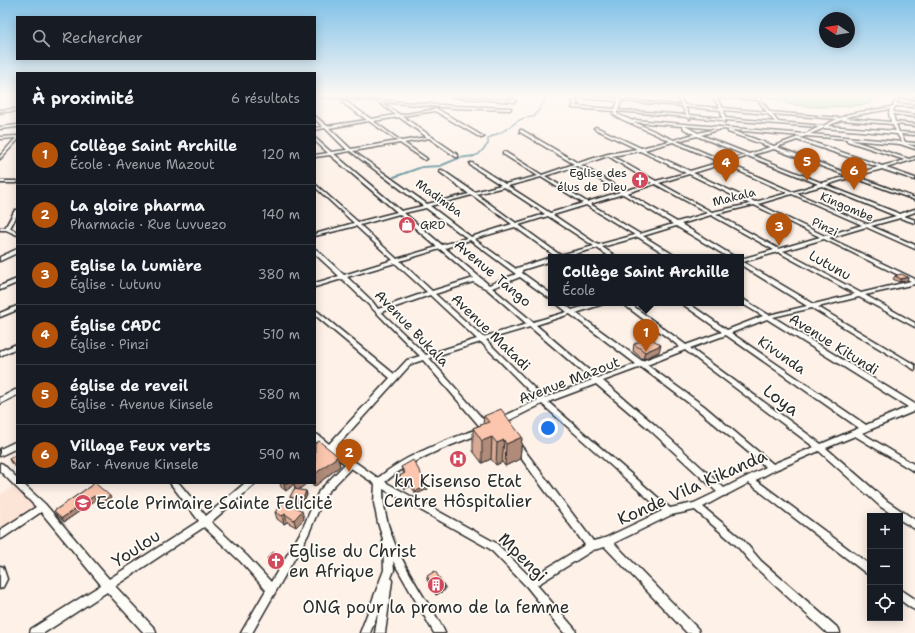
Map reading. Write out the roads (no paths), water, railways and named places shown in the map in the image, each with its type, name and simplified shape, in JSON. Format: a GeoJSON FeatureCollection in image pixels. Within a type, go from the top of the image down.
{"type":"FeatureCollection","features":[{"type":"Feature","properties":{"kind":"street"},"geometry":{"type":"LineString","coordinates":[[0,128],[16,126]]}},
{"type":"Feature","properties":{"kind":"street"},"geometry":{"type":"LineString","coordinates":[[316,129],[336,126]]}},
{"type":"Feature","properties":{"kind":"street"},"geometry":{"type":"LineString","coordinates":[[377,126],[425,159]]}},
{"type":"Feature","properties":{"kind":"street"},"geometry":{"type":"LineString","coordinates":[[414,126],[457,156]]}},
{"type":"Feature","properties":{"kind":"street"},"geometry":{"type":"LineString","coordinates":[[463,126],[482,137]]}},
{"type":"Feature","properties":{"kind":"street","name":"Kingombe"},"geometry":{"type":"LineString","coordinates":[[639,126],[789,193],[915,247]]}},
{"type":"Feature","properties":{"kind":"street"},"geometry":{"type":"LineString","coordinates":[[684,126],[685,129],[820,185],[915,222]]}},
{"type":"Feature","properties":{"kind":"street"},"geometry":{"type":"LineString","coordinates":[[688,126],[808,134],[915,144]]}},
{"type":"Feature","properties":{"kind":"street"},"geometry":{"type":"LineString","coordinates":[[806,126],[915,134]]}},
{"type":"Feature","properties":{"kind":"street"},"geometry":{"type":"LineString","coordinates":[[894,126],[904,143],[903,145],[915,148]]}},
{"type":"Feature","properties":{"kind":"street","name":"Madimba"},"geometry":{"type":"LineString","coordinates":[[327,127],[350,150],[472,238],[548,296]]}},
{"type":"Feature","properties":{"kind":"street"},"geometry":{"type":"LineString","coordinates":[[316,285],[657,183],[720,162],[775,147],[823,127]]}},
{"type":"Feature","properties":{"kind":"street","name":"Pinzi"},"geometry":{"type":"LineString","coordinates":[[596,128],[915,282]]}},
{"type":"Feature","properties":{"kind":"street"},"geometry":{"type":"LineString","coordinates":[[316,235],[471,193],[542,176],[608,155],[642,149],[718,128],[775,147],[915,199]]}},
{"type":"Feature","properties":{"kind":"street"},"geometry":{"type":"LineString","coordinates":[[521,131],[727,254]]}},
{"type":"Feature","properties":{"kind":"street"},"geometry":{"type":"LineString","coordinates":[[775,132],[797,138],[915,179]]}},
{"type":"Feature","properties":{"kind":"street"},"geometry":{"type":"LineString","coordinates":[[316,156],[431,137]]}},
{"type":"Feature","properties":{"kind":"street"},"geometry":{"type":"LineString","coordinates":[[840,137],[915,161]]}},
{"type":"Feature","properties":{"kind":"street"},"geometry":{"type":"LineString","coordinates":[[0,138],[16,138]]}},
{"type":"Feature","properties":{"kind":"street"},"geometry":{"type":"LineString","coordinates":[[0,158],[16,139]]}},
{"type":"Feature","properties":{"kind":"street","name":"Avenue Tango"},"geometry":{"type":"LineString","coordinates":[[316,140],[652,427],[724,493]]}},
{"type":"Feature","properties":{"kind":"street"},"geometry":{"type":"LineString","coordinates":[[504,153],[669,254]]}},
{"type":"Feature","properties":{"kind":"street","name":"Lutunu"},"geometry":{"type":"LineString","coordinates":[[608,155],[915,325]]}},
{"type":"Feature","properties":{"kind":"street","name":"Makala"},"geometry":{"type":"LineString","coordinates":[[571,254],[641,236],[713,213],[754,204],[853,176],[878,167],[915,158]]}},
{"type":"Feature","properties":{"kind":"street"},"geometry":{"type":"LineString","coordinates":[[471,164],[609,254]]}},
{"type":"Feature","properties":{"kind":"street"},"geometry":{"type":"LineString","coordinates":[[440,171],[481,202],[517,225],[555,254]]}},
{"type":"Feature","properties":{"kind":"street"},"geometry":{"type":"LineString","coordinates":[[0,182],[16,182]]}},
{"type":"Feature","properties":{"kind":"street","name":"Avenue Matadi"},"geometry":{"type":"LineString","coordinates":[[316,186],[481,339],[543,401],[669,512]]}},
{"type":"Feature","properties":{"kind":"street"},"geometry":{"type":"LineString","coordinates":[[744,261],[900,216],[915,210]]}},
{"type":"Feature","properties":{"kind":"street"},"geometry":{"type":"LineString","coordinates":[[7,230],[16,212]]}},
{"type":"Feature","properties":{"kind":"street"},"geometry":{"type":"LineString","coordinates":[[0,229],[16,234]]}},
{"type":"Feature","properties":{"kind":"street"},"geometry":{"type":"LineString","coordinates":[[0,259],[16,251]]}},
{"type":"Feature","properties":{"kind":"street","name":"Avenue Bukala"},"geometry":{"type":"LineString","coordinates":[[316,252],[342,278],[370,302],[377,311],[423,356],[486,428]]}},
{"type":"Feature","properties":{"kind":"street"},"geometry":{"type":"LineString","coordinates":[[377,311],[474,280],[488,288],[519,275],[519,269],[548,260]]}},
{"type":"Feature","properties":{"kind":"street"},"geometry":{"type":"LineString","coordinates":[[744,264],[915,368]]}},
{"type":"Feature","properties":{"kind":"street"},"geometry":{"type":"LineString","coordinates":[[0,288],[16,281]]}},
{"type":"Feature","properties":{"kind":"street","name":"Avenue Mazout"},"geometry":{"type":"LineString","coordinates":[[379,482],[388,473],[413,458],[486,428],[501,425],[543,401],[685,347],[767,317],[915,282]]}},
{"type":"Feature","properties":{"kind":"street","name":"Avenue Kitundi"},"geometry":{"type":"LineString","coordinates":[[744,302],[914,408]]}},
{"type":"Feature","properties":{"kind":"street"},"geometry":{"type":"LineString","coordinates":[[563,306],[701,408],[772,468]]}},
{"type":"Feature","properties":{"kind":"street"},"geometry":{"type":"LineString","coordinates":[[331,447],[408,362],[423,356],[533,325],[591,306]]}},
{"type":"Feature","properties":{"kind":"street","name":"Loya"},"geometry":{"type":"LineString","coordinates":[[629,306],[820,447],[884,504],[915,525]]}},
{"type":"Feature","properties":{"kind":"street","name":"Kivunda"},"geometry":{"type":"LineString","coordinates":[[688,306],[866,428]]}},
{"type":"Feature","properties":{"kind":"street"},"geometry":{"type":"LineString","coordinates":[[0,315],[16,308]]}},
{"type":"Feature","properties":{"kind":"street"},"geometry":{"type":"LineString","coordinates":[[316,313],[395,378]]}},
{"type":"Feature","properties":{"kind":"street"},"geometry":{"type":"LineString","coordinates":[[0,354],[16,346]]}},
{"type":"Feature","properties":{"kind":"street"},"geometry":{"type":"LineString","coordinates":[[0,401],[16,393]]}},
{"type":"Feature","properties":{"kind":"street","name":"Konde Vila Kikanda"},"geometry":{"type":"LineString","coordinates":[[530,584],[591,546],[607,542],[669,512],[696,506],[751,480],[772,468],[914,408]]}},
{"type":"Feature","properties":{"kind":"street"},"geometry":{"type":"LineString","coordinates":[[855,432],[915,469]]}},
{"type":"Feature","properties":{"kind":"street","name":"Mpengi"},"geometry":{"type":"LineString","coordinates":[[316,438],[379,482],[493,546],[530,584],[571,633]]}},
{"type":"Feature","properties":{"kind":"street"},"geometry":{"type":"LineString","coordinates":[[512,440],[591,546]]}},
{"type":"Feature","properties":{"kind":"street"},"geometry":{"type":"LineString","coordinates":[[0,453],[16,445]]}},
{"type":"Feature","properties":{"kind":"street"},"geometry":{"type":"LineString","coordinates":[[246,633],[305,532],[322,493],[351,463]]}},
{"type":"Feature","properties":{"kind":"street"},"geometry":{"type":"LineString","coordinates":[[0,466],[16,482]]}},
{"type":"Feature","properties":{"kind":"street"},"geometry":{"type":"LineString","coordinates":[[751,480],[867,569]]}},
{"type":"Feature","properties":{"kind":"street"},"geometry":{"type":"LineString","coordinates":[[379,482],[377,494],[387,537],[389,570],[380,633]]}},
{"type":"Feature","properties":{"kind":"street"},"geometry":{"type":"LineString","coordinates":[[18,484],[42,507],[108,586],[151,633]]}},
{"type":"Feature","properties":{"kind":"street"},"geometry":{"type":"LineString","coordinates":[[175,484],[205,522],[244,559],[271,589]]}},
{"type":"Feature","properties":{"kind":"street","name":"Youlou"},"geometry":{"type":"LineString","coordinates":[[35,633],[205,522],[250,484]]}},
{"type":"Feature","properties":{"kind":"street"},"geometry":{"type":"LineString","coordinates":[[696,506],[740,543],[758,564],[835,633]]}},
{"type":"Feature","properties":{"kind":"street"},"geometry":{"type":"LineString","coordinates":[[0,535],[42,507]]}},
{"type":"Feature","properties":{"kind":"street"},"geometry":{"type":"LineString","coordinates":[[387,537],[402,567],[440,633]]}},
{"type":"Feature","properties":{"kind":"street"},"geometry":{"type":"LineString","coordinates":[[607,542],[694,633]]}},
{"type":"Feature","properties":{"kind":"street"},"geometry":{"type":"LineString","coordinates":[[0,570],[2,579],[0,584]]}},
{"type":"Feature","properties":{"kind":"street"},"geometry":{"type":"LineString","coordinates":[[365,633],[389,570]]}},
{"type":"Feature","properties":{"kind":"street"},"geometry":{"type":"LineString","coordinates":[[903,596],[915,605]]}},
{"type":"Feature","properties":{"kind":"waterway"},"geometry":{"type":"LineString","coordinates":[[472,157],[479,154],[488,144],[488,139],[490,137],[511,126]]}},
{"type":"Feature","properties":{"kind":"waterway"},"geometry":{"type":"LineString","coordinates":[[394,177],[422,167],[440,166],[459,158],[474,156]]}},
{"type":"Feature","properties":{"kind":"place","name":"Eglise des élus de Dieu"},"geometry":{"type":"Point","coordinates":[640,180]}},
{"type":"Feature","properties":{"kind":"place","name":"église de reveil"},"geometry":{"type":"Point","coordinates":[807,181]}},
{"type":"Feature","properties":{"kind":"place","name":"Église CADC"},"geometry":{"type":"Point","coordinates":[726,182]}},
{"type":"Feature","properties":{"kind":"place","name":"Village Feux verts"},"geometry":{"type":"Point","coordinates":[854,190]}},
{"type":"Feature","properties":{"kind":"place","name":"GRD"},"geometry":{"type":"Point","coordinates":[407,225]}},
{"type":"Feature","properties":{"kind":"place","name":"Eglise la Lumière"},"geometry":{"type":"Point","coordinates":[779,246]}},
{"type":"Feature","properties":{"kind":"place","name":"Collège Saint Archille"},"geometry":{"type":"Point","coordinates":[646,352]}},
{"type":"Feature","properties":{"kind":"place","name":"kn Kisenso Etat Centre Hôspitalier"},"geometry":{"type":"Point","coordinates":[458,459]}},
{"type":"Feature","properties":{"kind":"place","name":"La gloire pharma"},"geometry":{"type":"Point","coordinates":[349,472]}},
{"type":"Feature","properties":{"kind":"place","name":"Ecole Primaire Sainte Felicitė"},"geometry":{"type":"Point","coordinates":[83,503]}},
{"type":"Feature","properties":{"kind":"place","name":"Eglise du Christ en Afrique"},"geometry":{"type":"Point","coordinates":[276,561]}},
{"type":"Feature","properties":{"kind":"place","name":"ONG pour la promo de la femme"},"geometry":{"type":"Point","coordinates":[436,585]}}]}
